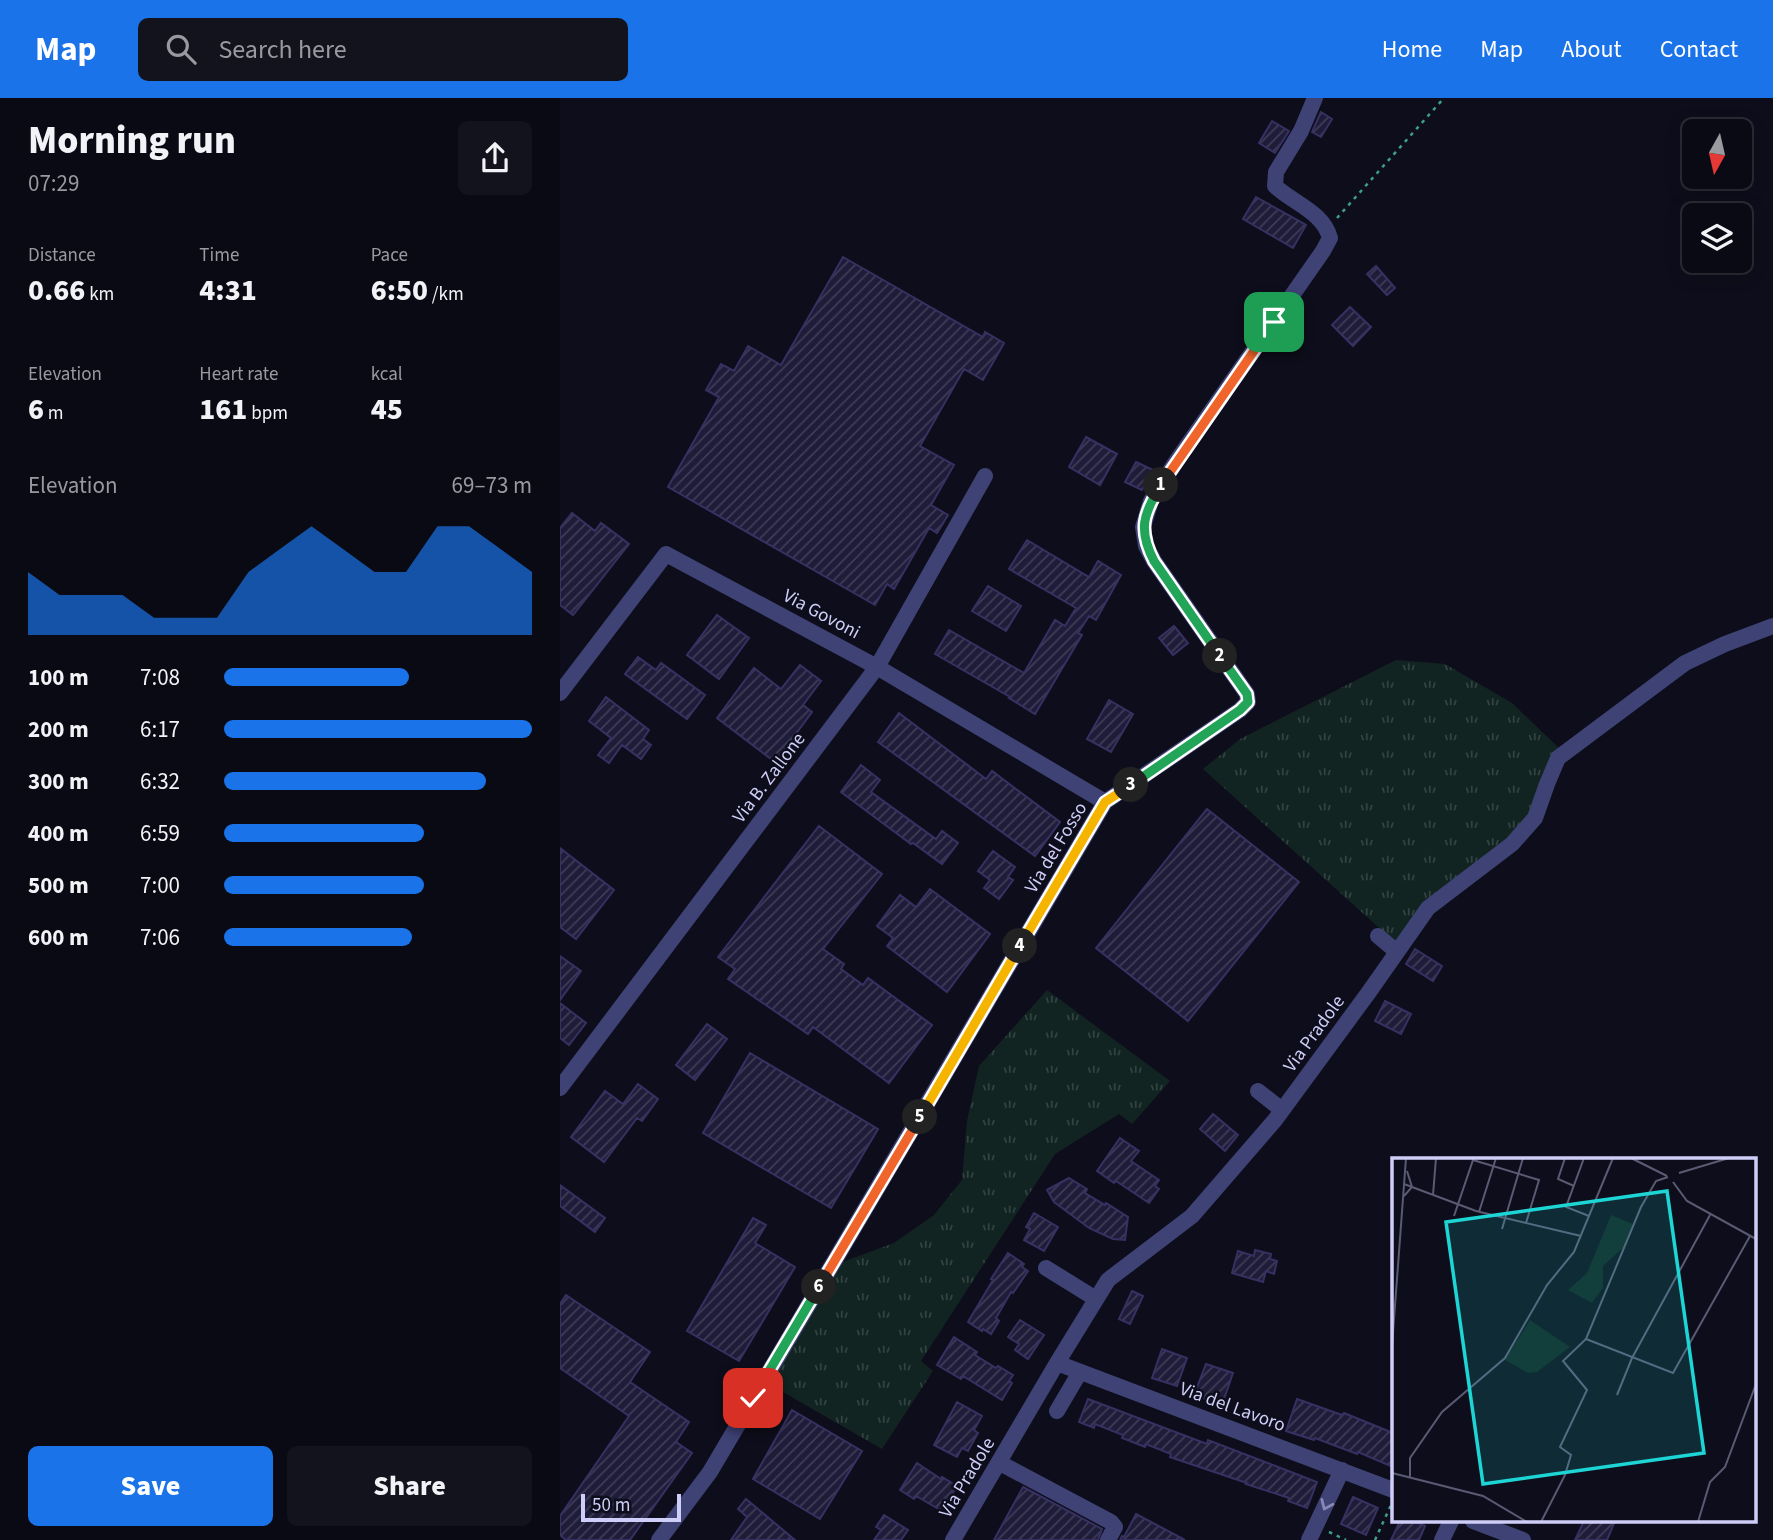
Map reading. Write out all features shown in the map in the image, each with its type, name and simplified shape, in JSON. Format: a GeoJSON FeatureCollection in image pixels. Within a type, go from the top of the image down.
{"type":"FeatureCollection","features":[{"type":"Feature","properties":{"kind":"street"},"geometry":{"type":"LineString","coordinates":[[1315,98],[1301,131],[1276,172],[1275,186],[1317,216],[1327,228]]}},
{"type":"Feature","properties":{"kind":"street","name":"Via del Fosso"},"geometry":{"type":"LineString","coordinates":[[659,1540],[710,1472],[1105,802],[1248,702],[1247,694],[1154,561],[1146,546],[1143,527],[1151,501],[1163,482],[1323,251],[1330,238],[1327,228]]}},
{"type":"Feature","properties":{"kind":"street","name":"Via B. Zallone"},"geometry":{"type":"LineString","coordinates":[[560,1088],[877,667],[985,476]]}},
{"type":"Feature","properties":{"kind":"street","name":"Via Govoni"},"geometry":{"type":"LineString","coordinates":[[560,693],[666,554],[877,667],[1105,802]]}},
{"type":"Feature","properties":{"kind":"street","name":"Via Pradole"},"geometry":{"type":"LineString","coordinates":[[953,1540],[1108,1280],[1192,1216],[1282,1110],[1428,908],[1512,844],[1535,818],[1558,758],[1685,663],[1773,626]]}},
{"type":"Feature","properties":{"kind":"street"},"geometry":{"type":"LineString","coordinates":[[1378,936],[1397,951]]}},
{"type":"Feature","properties":{"kind":"street"},"geometry":{"type":"LineString","coordinates":[[1258,1091],[1282,1110]]}},
{"type":"Feature","properties":{"kind":"street"},"geometry":{"type":"LineString","coordinates":[[1046,1268],[1096,1299]]}},
{"type":"Feature","properties":{"kind":"street","name":"Via del Lavoro"},"geometry":{"type":"LineString","coordinates":[[1057,1363],[1392,1490]]}},
{"type":"Feature","properties":{"kind":"street"},"geometry":{"type":"LineString","coordinates":[[1057,1411],[1080,1371]]}},
{"type":"Feature","properties":{"kind":"street"},"geometry":{"type":"LineString","coordinates":[[1000,1463],[1111,1522],[1115,1527],[1108,1540]]}},
{"type":"Feature","properties":{"kind":"street"},"geometry":{"type":"LineString","coordinates":[[1313,1533],[1342,1470]]}},
{"type":"Feature","properties":{"kind":"street"},"geometry":{"type":"LineString","coordinates":[[1442,1540],[1451,1522]]}},
{"type":"Feature","properties":{"kind":"street"},"geometry":{"type":"LineString","coordinates":[[1476,1522],[1523,1540]]}},
{"type":"Feature","properties":{"kind":"path"},"geometry":{"type":"LineString","coordinates":[[1327,228],[1444,98]]}},
{"type":"Feature","properties":{"kind":"path"},"geometry":{"type":"LineString","coordinates":[[1375,1540],[1392,1503]]}},
{"type":"Feature","properties":{"kind":"path"},"geometry":{"type":"LineString","coordinates":[[1313,1533],[1346,1540]]}},
{"type":"Feature","properties":{"kind":"green space"},"geometry":{"type":"Polygon","coordinates":[[[1396,660],[1445,664],[1512,703],[1560,749],[1530,813],[1507,841],[1397,944],[1203,769],[1240,739],[1396,660]]]}},
{"type":"Feature","properties":{"kind":"green space"},"geometry":{"type":"Polygon","coordinates":[[[1047,990],[1170,1081],[1132,1124],[1119,1114],[1055,1154],[921,1361],[933,1371],[882,1449],[769,1384],[837,1264],[894,1243],[934,1215],[962,1180],[967,1121],[979,1066],[1047,990]]]}},
{"type":"Feature","properties":{"kind":"building"},"geometry":{"type":"Polygon","coordinates":[[[1321,112],[1332,119],[1321,137],[1312,132],[1321,112]]]}},
{"type":"Feature","properties":{"kind":"building"},"geometry":{"type":"Polygon","coordinates":[[[1272,121],[1289,131],[1275,153],[1259,143],[1272,121]]]}},
{"type":"Feature","properties":{"kind":"building"},"geometry":{"type":"Polygon","coordinates":[[[1256,197],[1306,225],[1293,248],[1243,219],[1256,197]]]}},
{"type":"Feature","properties":{"kind":"building"},"geometry":{"type":"Polygon","coordinates":[[[843,257],[983,337],[985,332],[1004,343],[983,380],[964,369],[920,446],[954,465],[931,505],[948,515],[937,533],[929,528],[894,589],[887,584],[875,605],[668,487],[719,397],[706,390],[721,364],[734,371],[748,346],[781,365],[843,257]]]}},
{"type":"Feature","properties":{"kind":"building"},"geometry":{"type":"Polygon","coordinates":[[[1376,266],[1395,288],[1387,295],[1367,274],[1376,266]]]}},
{"type":"Feature","properties":{"kind":"building"},"geometry":{"type":"Polygon","coordinates":[[[1350,307],[1371,327],[1353,346],[1332,325],[1350,307]]]}},
{"type":"Feature","properties":{"kind":"building"},"geometry":{"type":"Polygon","coordinates":[[[1086,437],[1117,454],[1100,485],[1069,467],[1086,437]]]}},
{"type":"Feature","properties":{"kind":"building"},"geometry":{"type":"Polygon","coordinates":[[[1136,462],[1153,470],[1142,490],[1125,482],[1136,462]]]}},
{"type":"Feature","properties":{"kind":"building"},"geometry":{"type":"Polygon","coordinates":[[[572,513],[595,531],[601,523],[629,544],[573,615],[560,605],[560,528],[572,513]]]}},
{"type":"Feature","properties":{"kind":"building"},"geometry":{"type":"Polygon","coordinates":[[[1027,540],[1089,577],[1098,561],[1121,575],[1096,620],[1089,616],[1078,633],[1082,635],[1035,714],[935,654],[949,630],[1024,673],[1055,620],[1065,626],[1076,608],[1009,569],[1027,540]]]}},
{"type":"Feature","properties":{"kind":"building"},"geometry":{"type":"Polygon","coordinates":[[[988,586],[1021,606],[1006,631],[972,611],[988,586]]]}},
{"type":"Feature","properties":{"kind":"building"},"geometry":{"type":"Polygon","coordinates":[[[717,615],[749,638],[719,679],[687,655],[717,615]]]}},
{"type":"Feature","properties":{"kind":"building"},"geometry":{"type":"Polygon","coordinates":[[[1174,626],[1188,643],[1173,655],[1159,638],[1174,626]]]}},
{"type":"Feature","properties":{"kind":"building"},"geometry":{"type":"Polygon","coordinates":[[[638,657],[656,670],[661,663],[705,695],[687,719],[625,674],[638,657]]]}},
{"type":"Feature","properties":{"kind":"building"},"geometry":{"type":"Polygon","coordinates":[[[800,665],[821,681],[803,705],[812,712],[775,762],[717,718],[754,668],[781,689],[800,665]]]}},
{"type":"Feature","properties":{"kind":"building"},"geometry":{"type":"Polygon","coordinates":[[[606,697],[649,730],[643,739],[651,745],[641,759],[622,745],[609,763],[598,755],[611,738],[589,721],[606,697]]]}},
{"type":"Feature","properties":{"kind":"building"},"geometry":{"type":"Polygon","coordinates":[[[1109,700],[1133,714],[1111,752],[1087,739],[1109,700]]]}},
{"type":"Feature","properties":{"kind":"building"},"geometry":{"type":"Polygon","coordinates":[[[899,713],[986,779],[992,771],[1060,822],[1035,856],[878,742],[899,713]]]}},
{"type":"Feature","properties":{"kind":"building"},"geometry":{"type":"Polygon","coordinates":[[[861,765],[880,780],[871,792],[936,839],[942,831],[958,843],[942,864],[841,792],[861,765]]]}},
{"type":"Feature","properties":{"kind":"building"},"geometry":{"type":"Polygon","coordinates":[[[1207,809],[1299,882],[1188,1021],[1096,948],[1207,809]]]}},
{"type":"Feature","properties":{"kind":"building"},"geometry":{"type":"Polygon","coordinates":[[[819,826],[882,874],[823,949],[844,964],[841,969],[863,985],[868,978],[932,1025],[889,1083],[813,1027],[808,1034],[728,979],[735,969],[718,957],[819,826]]]}},
{"type":"Feature","properties":{"kind":"building"},"geometry":{"type":"Polygon","coordinates":[[[560,848],[614,890],[576,939],[560,927],[560,848]]]}},
{"type":"Feature","properties":{"kind":"building"},"geometry":{"type":"Polygon","coordinates":[[[993,851],[1015,867],[1008,877],[1013,880],[999,899],[984,888],[990,880],[978,871],[993,851]]]}},
{"type":"Feature","properties":{"kind":"building"},"geometry":{"type":"Polygon","coordinates":[[[930,889],[990,934],[947,992],[887,946],[893,938],[877,926],[900,895],[916,907],[930,889]]]}},
{"type":"Feature","properties":{"kind":"building"},"geometry":{"type":"Polygon","coordinates":[[[1415,949],[1442,966],[1433,981],[1406,964],[1415,949]]]}},
{"type":"Feature","properties":{"kind":"building"},"geometry":{"type":"Polygon","coordinates":[[[560,956],[581,971],[560,1000],[560,956]]]}},
{"type":"Feature","properties":{"kind":"building"},"geometry":{"type":"Polygon","coordinates":[[[1385,1001],[1411,1014],[1401,1034],[1375,1021],[1385,1001]]]}},
{"type":"Feature","properties":{"kind":"building"},"geometry":{"type":"Polygon","coordinates":[[[560,1003],[586,1023],[569,1045],[560,1038],[560,1003]]]}},
{"type":"Feature","properties":{"kind":"building"},"geometry":{"type":"Polygon","coordinates":[[[707,1024],[727,1039],[695,1080],[676,1065],[707,1024]]]}},
{"type":"Feature","properties":{"kind":"building"},"geometry":{"type":"Polygon","coordinates":[[[750,1053],[878,1129],[831,1208],[703,1133],[750,1053]]]}},
{"type":"Feature","properties":{"kind":"building"},"geometry":{"type":"Polygon","coordinates":[[[638,1084],[658,1099],[642,1121],[637,1118],[604,1162],[571,1137],[605,1091],[623,1104],[638,1084]]]}},
{"type":"Feature","properties":{"kind":"building"},"geometry":{"type":"Polygon","coordinates":[[[1213,1114],[1238,1135],[1225,1151],[1200,1129],[1213,1114]]]}},
{"type":"Feature","properties":{"kind":"building"},"geometry":{"type":"Polygon","coordinates":[[[1120,1138],[1139,1151],[1131,1161],[1159,1180],[1155,1186],[1159,1189],[1149,1203],[1097,1171],[1120,1138]]]}},
{"type":"Feature","properties":{"kind":"building"},"geometry":{"type":"Polygon","coordinates":[[[1069,1178],[1087,1189],[1085,1193],[1128,1217],[1125,1240],[1113,1239],[1089,1228],[1054,1202],[1047,1190],[1069,1178]]]}},
{"type":"Feature","properties":{"kind":"building"},"geometry":{"type":"Polygon","coordinates":[[[560,1185],[605,1218],[595,1232],[560,1206],[560,1185]]]}},
{"type":"Feature","properties":{"kind":"building"},"geometry":{"type":"Polygon","coordinates":[[[1034,1213],[1058,1227],[1044,1251],[1024,1240],[1030,1229],[1026,1227],[1034,1213]]]}},
{"type":"Feature","properties":{"kind":"building"},"geometry":{"type":"Polygon","coordinates":[[[753,1218],[766,1225],[755,1243],[795,1267],[739,1361],[687,1331],[753,1218]]]}},
{"type":"Feature","properties":{"kind":"building"},"geometry":{"type":"Polygon","coordinates":[[[1255,1250],[1271,1254],[1270,1259],[1277,1261],[1274,1274],[1266,1271],[1263,1282],[1232,1273],[1238,1251],[1254,1256],[1255,1250]]]}},
{"type":"Feature","properties":{"kind":"building"},"geometry":{"type":"Polygon","coordinates":[[[1008,1253],[1024,1264],[1022,1267],[1028,1271],[1013,1293],[1011,1292],[996,1318],[999,1321],[991,1334],[968,1322],[1008,1253]]]}},
{"type":"Feature","properties":{"kind":"building"},"geometry":{"type":"Polygon","coordinates":[[[1132,1291],[1143,1296],[1130,1324],[1119,1319],[1132,1291]]]}},
{"type":"Feature","properties":{"kind":"building"},"geometry":{"type":"Polygon","coordinates":[[[566,1295],[650,1352],[630,1382],[689,1422],[676,1442],[692,1453],[630,1540],[566,1540],[560,1535],[560,1516],[629,1416],[560,1368],[560,1304],[566,1295]]]}},
{"type":"Feature","properties":{"kind":"building"},"geometry":{"type":"Polygon","coordinates":[[[1020,1320],[1044,1335],[1028,1359],[1015,1350],[1019,1344],[1008,1337],[1020,1320]]]}},
{"type":"Feature","properties":{"kind":"building"},"geometry":{"type":"Polygon","coordinates":[[[954,1337],[977,1352],[975,1355],[1013,1375],[1009,1381],[1012,1383],[1002,1400],[963,1376],[961,1379],[937,1365],[954,1337]]]}},
{"type":"Feature","properties":{"kind":"building"},"geometry":{"type":"Polygon","coordinates":[[[1162,1349],[1187,1358],[1177,1386],[1152,1378],[1162,1349]]]}},
{"type":"Feature","properties":{"kind":"building"},"geometry":{"type":"Polygon","coordinates":[[[1206,1364],[1233,1373],[1222,1405],[1194,1395],[1206,1364]]]}},
{"type":"Feature","properties":{"kind":"building"},"geometry":{"type":"Polygon","coordinates":[[[1088,1399],[1207,1444],[1208,1440],[1317,1482],[1307,1508],[1288,1501],[1289,1498],[1170,1457],[1171,1454],[1146,1444],[1145,1447],[1122,1438],[1123,1435],[1095,1424],[1094,1428],[1079,1422],[1088,1399]]]}},
{"type":"Feature","properties":{"kind":"building"},"geometry":{"type":"Polygon","coordinates":[[[1297,1399],[1342,1415],[1344,1413],[1392,1433],[1392,1467],[1358,1452],[1357,1454],[1315,1438],[1314,1440],[1286,1431],[1297,1399]]]}},
{"type":"Feature","properties":{"kind":"building"},"geometry":{"type":"Polygon","coordinates":[[[957,1402],[982,1416],[974,1430],[978,1433],[968,1451],[962,1448],[957,1457],[934,1445],[957,1402]]]}},
{"type":"Feature","properties":{"kind":"building"},"geometry":{"type":"Polygon","coordinates":[[[792,1410],[862,1451],[820,1519],[753,1479],[792,1410]]]}},
{"type":"Feature","properties":{"kind":"building"},"geometry":{"type":"Polygon","coordinates":[[[917,1463],[957,1486],[942,1511],[900,1490],[917,1463]]]}},
{"type":"Feature","properties":{"kind":"building"},"geometry":{"type":"Polygon","coordinates":[[[1023,1487],[1102,1529],[1098,1540],[994,1540],[1023,1487]]]}},
{"type":"Feature","properties":{"kind":"building"},"geometry":{"type":"Polygon","coordinates":[[[1353,1497],[1378,1508],[1366,1535],[1341,1524],[1353,1497]]]}},
{"type":"Feature","properties":{"kind":"building"},"geometry":{"type":"Polygon","coordinates":[[[746,1499],[795,1540],[731,1540],[747,1517],[738,1509],[746,1499]]]}},
{"type":"Feature","properties":{"kind":"building"},"geometry":{"type":"Polygon","coordinates":[[[1136,1514],[1185,1540],[1120,1540],[1136,1514]]]}},
{"type":"Feature","properties":{"kind":"building"},"geometry":{"type":"Polygon","coordinates":[[[884,1515],[908,1530],[901,1540],[874,1540],[881,1530],[876,1527],[884,1515]]]}},
{"type":"Feature","properties":{"kind":"building"},"geometry":{"type":"Polygon","coordinates":[[[1400,1522],[1416,1522],[1425,1526],[1419,1540],[1391,1540],[1400,1522]]]}},
{"type":"Feature","properties":{"kind":"building"},"geometry":{"type":"Polygon","coordinates":[[[1584,1522],[1615,1522],[1607,1540],[1575,1540],[1584,1522]]]}},
{"type":"Feature","properties":{"kind":"route"},"geometry":{"type":"LineString","coordinates":[[753,1398],[1105,802],[1248,702],[1247,694],[1154,561],[1146,546],[1143,527],[1151,501],[1175,463],[1274,322]]}}]}
